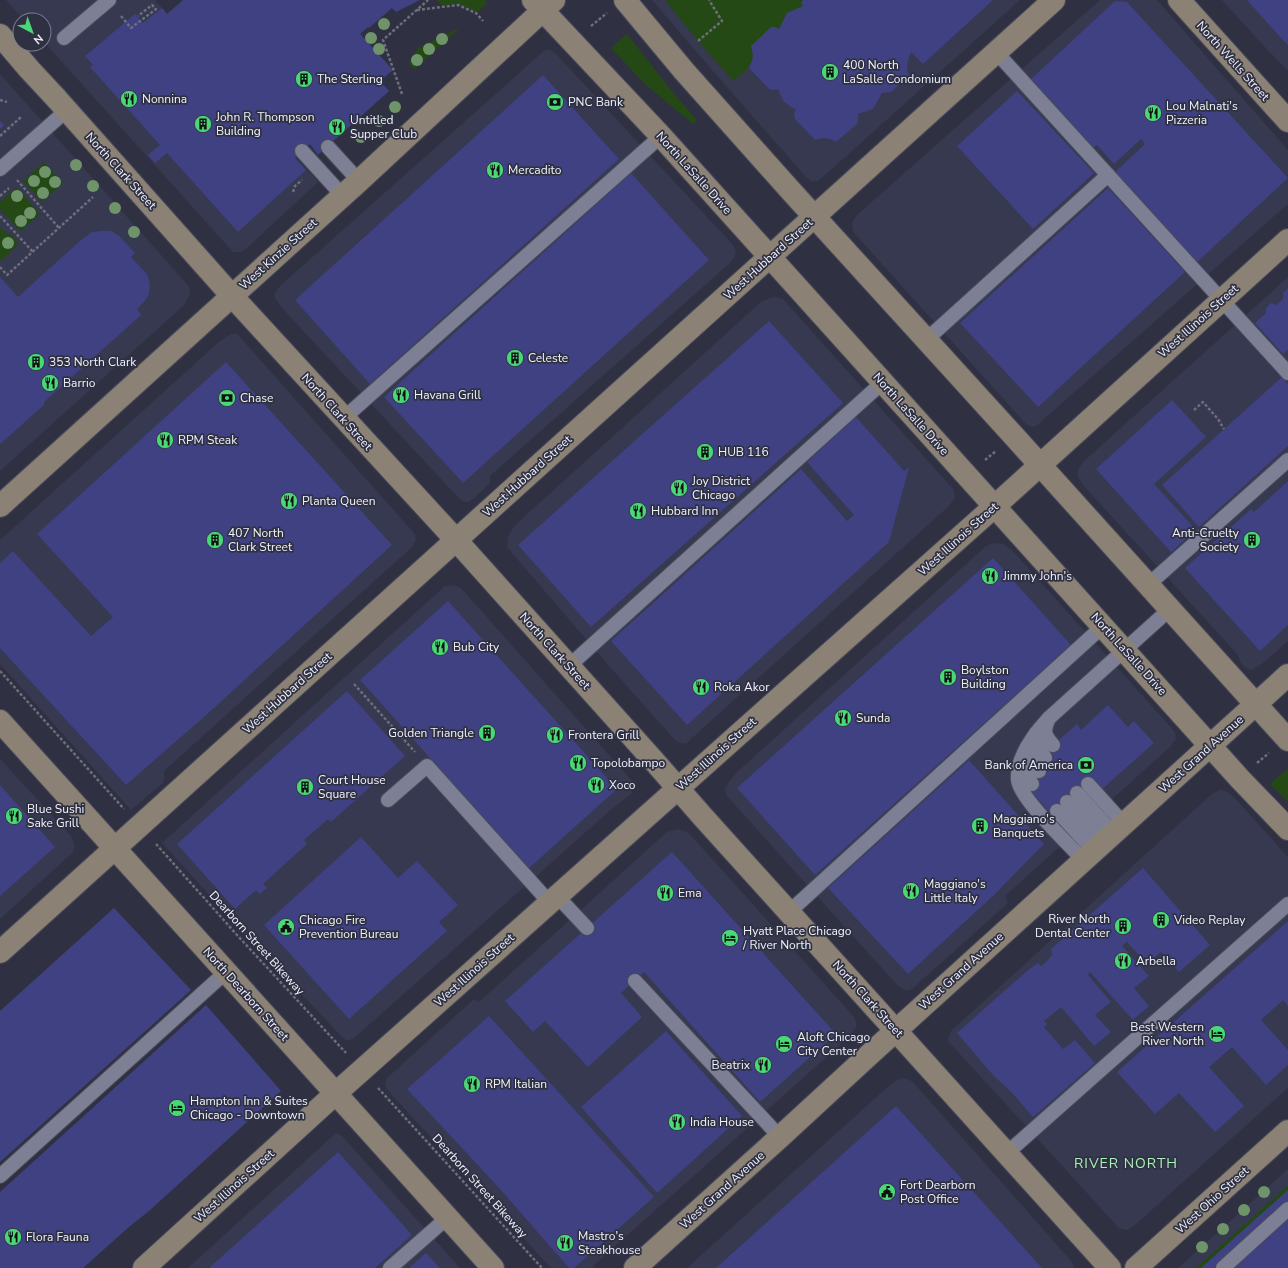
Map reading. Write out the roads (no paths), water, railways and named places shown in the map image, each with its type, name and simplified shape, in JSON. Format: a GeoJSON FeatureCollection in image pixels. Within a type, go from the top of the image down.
{"type":"FeatureCollection","features":[{"type":"Feature","properties":{"kind":"main road","name":"West Hubbard Street"},"geometry":{"type":"LineString","coordinates":[[0,952],[1054,0]]}},
{"type":"Feature","properties":{"kind":"main road","name":"North Wells Street"},"geometry":{"type":"LineString","coordinates":[[1179,0],[1288,121]]}},
{"type":"Feature","properties":{"kind":"main road","name":"North LaSalle Drive"},"geometry":{"type":"LineString","coordinates":[[543,3],[1124,650],[1288,829]]}},
{"type":"Feature","properties":{"kind":"main road","name":"West Kinzie Street"},"geometry":{"type":"LineString","coordinates":[[0,506],[343,196],[543,3]]}},
{"type":"Feature","properties":{"kind":"main road"},"geometry":{"type":"LineString","coordinates":[[617,6],[684,71],[1256,704],[1279,746]]}},
{"type":"Feature","properties":{"kind":"main road","name":"North Clark Street"},"geometry":{"type":"LineString","coordinates":[[0,36],[232,296],[456,540],[1110,1268]]}},
{"type":"Feature","properties":{"kind":"main road","name":"West Illinois Street"},"geometry":{"type":"LineString","coordinates":[[144,1268],[335,1094],[995,506],[1288,240]]}},
{"type":"Feature","properties":{"kind":"main road","name":"West Grand Avenue"},"geometry":{"type":"LineString","coordinates":[[634,1268],[780,1138],[896,1030],[1288,675]]}},
{"type":"Feature","properties":{"kind":"main road","name":"North Dearborn Street"},"geometry":{"type":"LineString","coordinates":[[1,724],[493,1268]]}},
{"type":"Feature","properties":{"kind":"main road","name":"West Ohio Street"},"geometry":{"type":"LineString","coordinates":[[1136,1268],[1288,1131]]}},
{"type":"Feature","properties":{"kind":"lane"},"geometry":{"type":"LineString","coordinates":[[64,38],[110,0]]}},
{"type":"Feature","properties":{"kind":"lane"},"geometry":{"type":"LineString","coordinates":[[996,52],[1288,374]]}},
{"type":"Feature","properties":{"kind":"lane"},"geometry":{"type":"LineString","coordinates":[[0,169],[61,104]]}},
{"type":"Feature","properties":{"kind":"lane"},"geometry":{"type":"LineString","coordinates":[[344,418],[661,136]]}},
{"type":"Feature","properties":{"kind":"lane"},"geometry":{"type":"LineString","coordinates":[[328,147],[359,181]]}},
{"type":"Feature","properties":{"kind":"lane"},"geometry":{"type":"LineString","coordinates":[[302,151],[343,196]]}},
{"type":"Feature","properties":{"kind":"lane"},"geometry":{"type":"LineString","coordinates":[[926,340],[1108,175]]}},
{"type":"Feature","properties":{"kind":"lane"},"geometry":{"type":"LineString","coordinates":[[569,666],[883,382]]}},
{"type":"Feature","properties":{"kind":"lane"},"geometry":{"type":"LineString","coordinates":[[1148,585],[1288,460]]}},
{"type":"Feature","properties":{"kind":"lane"},"geometry":{"type":"LineString","coordinates":[[1104,842],[1026,798],[1020,789],[1018,773],[1027,748],[1036,732],[1049,718],[1170,609]]}},
{"type":"Feature","properties":{"kind":"lane"},"geometry":{"type":"LineString","coordinates":[[789,912],[1103,626]]}},
{"type":"Feature","properties":{"kind":"lane"},"geometry":{"type":"LineString","coordinates":[[1049,718],[1045,726],[1045,734],[1053,745]]}},
{"type":"Feature","properties":{"kind":"lane"},"geometry":{"type":"LineString","coordinates":[[1027,748],[1031,760],[1042,765],[1036,741],[1036,732]]}},
{"type":"Feature","properties":{"kind":"lane"},"geometry":{"type":"LineString","coordinates":[[1021,763],[1032,784]]}},
{"type":"Feature","properties":{"kind":"lane"},"geometry":{"type":"LineString","coordinates":[[388,800],[427,766],[554,899],[587,928]]}},
{"type":"Feature","properties":{"kind":"lane"},"geometry":{"type":"LineString","coordinates":[[1088,784],[1104,842]]}},
{"type":"Feature","properties":{"kind":"lane"},"geometry":{"type":"LineString","coordinates":[[1104,842],[1067,802],[1104,842]]}},
{"type":"Feature","properties":{"kind":"lane"},"geometry":{"type":"LineString","coordinates":[[1007,1154],[1288,904]]}},
{"type":"Feature","properties":{"kind":"lane"},"geometry":{"type":"LineString","coordinates":[[0,1176],[226,972]]}},
{"type":"Feature","properties":{"kind":"lane"},"geometry":{"type":"LineString","coordinates":[[635,980],[780,1138]]}},
{"type":"Feature","properties":{"kind":"lane"},"geometry":{"type":"LineString","coordinates":[[1223,1268],[1288,1209]]}},
{"type":"Feature","properties":{"kind":"lane"},"geometry":{"type":"LineString","coordinates":[[390,1268],[447,1218]]}},
{"type":"Feature","properties":{"kind":"place","name":"400 North LaSalle Condomium"},"geometry":{"type":"Point","coordinates":[830,72]}},
{"type":"Feature","properties":{"kind":"place","name":"The Sterling"},"geometry":{"type":"Point","coordinates":[304,79]}},
{"type":"Feature","properties":{"kind":"place","name":"Nonnina"},"geometry":{"type":"Point","coordinates":[129,99]}},
{"type":"Feature","properties":{"kind":"place","name":"PNC Bank"},"geometry":{"type":"Point","coordinates":[555,102]}},
{"type":"Feature","properties":{"kind":"place","name":"Lou Malnati's Pizzeria"},"geometry":{"type":"Point","coordinates":[1153,113]}},
{"type":"Feature","properties":{"kind":"place","name":"John R. Thompson Building"},"geometry":{"type":"Point","coordinates":[203,124]}},
{"type":"Feature","properties":{"kind":"place","name":"Untitled Supper Club"},"geometry":{"type":"Point","coordinates":[337,127]}},
{"type":"Feature","properties":{"kind":"place","name":"Mercadito"},"geometry":{"type":"Point","coordinates":[495,170]}},
{"type":"Feature","properties":{"kind":"place","name":"Celeste"},"geometry":{"type":"Point","coordinates":[515,358]}},
{"type":"Feature","properties":{"kind":"place","name":"353 North Clark"},"geometry":{"type":"Point","coordinates":[36,362]}},
{"type":"Feature","properties":{"kind":"place","name":"Barrio"},"geometry":{"type":"Point","coordinates":[50,383]}},
{"type":"Feature","properties":{"kind":"place","name":"Havana Grill"},"geometry":{"type":"Point","coordinates":[401,395]}},
{"type":"Feature","properties":{"kind":"place","name":"Chase"},"geometry":{"type":"Point","coordinates":[227,398]}},
{"type":"Feature","properties":{"kind":"place","name":"RPM Steak"},"geometry":{"type":"Point","coordinates":[165,440]}},
{"type":"Feature","properties":{"kind":"place","name":"HUB 116"},"geometry":{"type":"Point","coordinates":[705,452]}},
{"type":"Feature","properties":{"kind":"place","name":"Joy District Chicago"},"geometry":{"type":"Point","coordinates":[679,488]}},
{"type":"Feature","properties":{"kind":"place","name":"Planta Queen"},"geometry":{"type":"Point","coordinates":[289,501]}},
{"type":"Feature","properties":{"kind":"place","name":"Hubbard Inn"},"geometry":{"type":"Point","coordinates":[638,511]}},
{"type":"Feature","properties":{"kind":"place","name":"407 North Clark Street"},"geometry":{"type":"Point","coordinates":[215,540]}},
{"type":"Feature","properties":{"kind":"place","name":"Anti-Cruelty Society"},"geometry":{"type":"Point","coordinates":[1252,540]}},
{"type":"Feature","properties":{"kind":"place","name":"Jimmy John's"},"geometry":{"type":"Point","coordinates":[990,576]}},
{"type":"Feature","properties":{"kind":"place","name":"Bub City"},"geometry":{"type":"Point","coordinates":[440,647]}},
{"type":"Feature","properties":{"kind":"place","name":"Boylston Building"},"geometry":{"type":"Point","coordinates":[948,677]}},
{"type":"Feature","properties":{"kind":"place","name":"Roka Akor"},"geometry":{"type":"Point","coordinates":[701,687]}},
{"type":"Feature","properties":{"kind":"place","name":"Sunda"},"geometry":{"type":"Point","coordinates":[843,718]}},
{"type":"Feature","properties":{"kind":"place","name":"Golden Triangle"},"geometry":{"type":"Point","coordinates":[487,733]}},
{"type":"Feature","properties":{"kind":"place","name":"Frontera Grill"},"geometry":{"type":"Point","coordinates":[555,735]}},
{"type":"Feature","properties":{"kind":"place","name":"Topolobampo"},"geometry":{"type":"Point","coordinates":[578,763]}},
{"type":"Feature","properties":{"kind":"place","name":"Bank of America"},"geometry":{"type":"Point","coordinates":[1086,765]}},
{"type":"Feature","properties":{"kind":"place","name":"Xoco"},"geometry":{"type":"Point","coordinates":[596,785]}},
{"type":"Feature","properties":{"kind":"place","name":"Court House Square"},"geometry":{"type":"Point","coordinates":[305,787]}},
{"type":"Feature","properties":{"kind":"place","name":"Blue Sushi Sake Grill"},"geometry":{"type":"Point","coordinates":[14,816]}},
{"type":"Feature","properties":{"kind":"place","name":"Maggiano's Banquets"},"geometry":{"type":"Point","coordinates":[980,826]}},
{"type":"Feature","properties":{"kind":"place","name":"Maggiano's Little Italy"},"geometry":{"type":"Point","coordinates":[911,891]}},
{"type":"Feature","properties":{"kind":"place","name":"Ema"},"geometry":{"type":"Point","coordinates":[665,893]}},
{"type":"Feature","properties":{"kind":"place","name":"Video Replay"},"geometry":{"type":"Point","coordinates":[1161,920]}},
{"type":"Feature","properties":{"kind":"place","name":"River North Dental Center"},"geometry":{"type":"Point","coordinates":[1123,926]}},
{"type":"Feature","properties":{"kind":"place","name":"Chicago Fire Prevention Bureau"},"geometry":{"type":"Point","coordinates":[286,927]}},
{"type":"Feature","properties":{"kind":"place","name":"Hyatt Place Chicago / River North"},"geometry":{"type":"Point","coordinates":[730,938]}},
{"type":"Feature","properties":{"kind":"place","name":"Arbella"},"geometry":{"type":"Point","coordinates":[1123,961]}},
{"type":"Feature","properties":{"kind":"place","name":"Best Western River North"},"geometry":{"type":"Point","coordinates":[1217,1034]}},
{"type":"Feature","properties":{"kind":"place","name":"Aloft Chicago City Center"},"geometry":{"type":"Point","coordinates":[784,1044]}},
{"type":"Feature","properties":{"kind":"place","name":"Beatrix"},"geometry":{"type":"Point","coordinates":[763,1065]}},
{"type":"Feature","properties":{"kind":"place","name":"RPM Italian"},"geometry":{"type":"Point","coordinates":[472,1084]}},
{"type":"Feature","properties":{"kind":"place","name":"Hampton Inn & Suites Chicago - Downtown"},"geometry":{"type":"Point","coordinates":[177,1108]}},
{"type":"Feature","properties":{"kind":"place","name":"India House"},"geometry":{"type":"Point","coordinates":[677,1122]}},
{"type":"Feature","properties":{"kind":"place","name":"Fort Dearborn Post Office"},"geometry":{"type":"Point","coordinates":[887,1192]}},
{"type":"Feature","properties":{"kind":"place","name":"Flora Fauna"},"geometry":{"type":"Point","coordinates":[13,1237]}},
{"type":"Feature","properties":{"kind":"place","name":"Mastro's Steakhouse"},"geometry":{"type":"Point","coordinates":[565,1243]}},
{"type":"Feature","properties":{"kind":"district","name":"RIVER NORTH"},"geometry":{"type":"Point","coordinates":[1126,1163]}}]}
